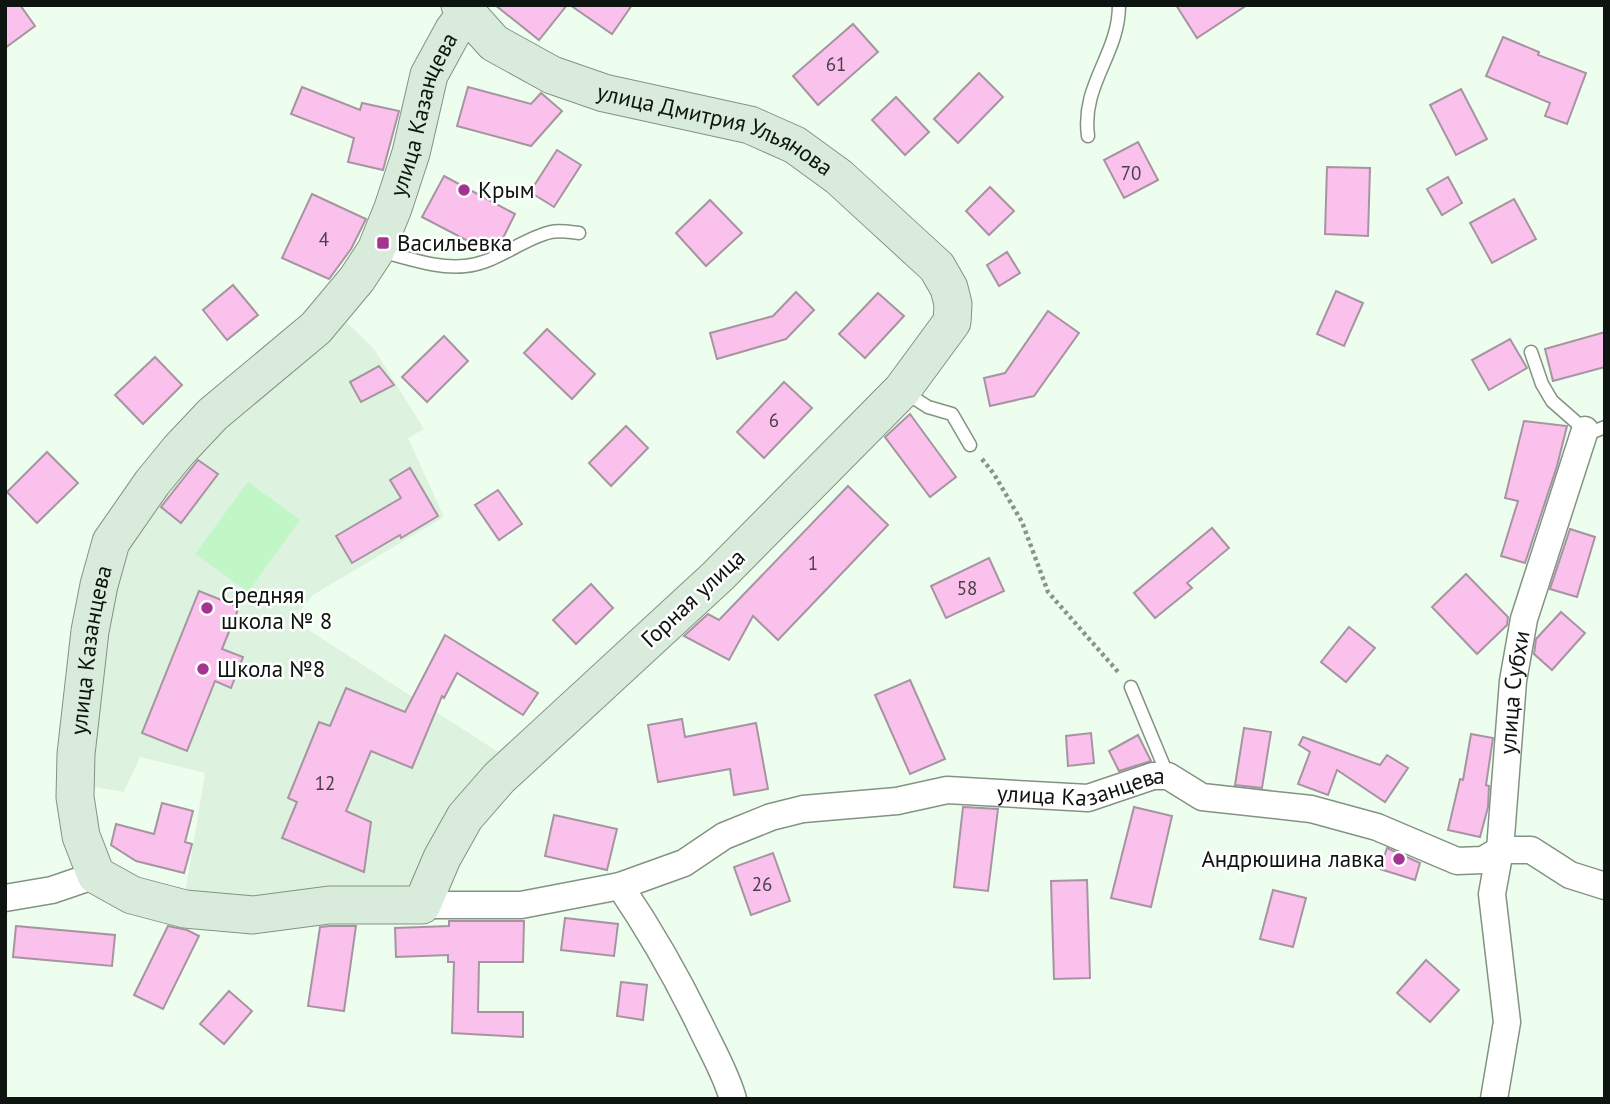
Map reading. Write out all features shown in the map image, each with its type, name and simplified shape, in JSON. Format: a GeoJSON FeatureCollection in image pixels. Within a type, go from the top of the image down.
{"type":"FeatureCollection","features":[{"type":"Feature","properties":{"kind":"street","name":"улица Казанцева"},"geometry":{"type":"LineString","coordinates":[[463,9],[429,75],[411,153],[376,250],[357,279],[317,328],[213,414],[179,450],[111,542],[90,631],[76,754],[75,797],[81,836],[96,876],[132,895],[185,909],[253,915],[329,905],[521,905],[620,886],[684,863],[724,836],[771,817],[803,809],[897,801],[947,790],[1088,799],[1153,776],[1168,776],[1202,797],[1311,808],[1377,827],[1457,862],[1483,860],[1500,850]]}},
{"type":"Feature","properties":{"kind":"street","name":"улица Дмитрия Ульянова"},"geometry":{"type":"LineString","coordinates":[[463,9],[494,43],[552,75],[604,93],[750,125],[794,145],[839,177],[911,241],[937,267],[949,288]]}},
{"type":"Feature","properties":{"kind":"street","name":"Горная улица"},"geometry":{"type":"LineString","coordinates":[[422,905],[442,858],[465,817],[499,778],[718,576],[902,390],[952,322],[953,304],[949,288]]}},
{"type":"Feature","properties":{"kind":"street","name":"улица Субхи"},"geometry":{"type":"LineString","coordinates":[[1500,850],[1513,681],[1524,619],[1595,429]]}},
{"type":"Feature","properties":{"kind":"street"},"geometry":{"type":"LineString","coordinates":[[1494,1099],[1507,1022],[1492,894],[1500,850],[1531,850],[1570,875],[1605,886]]}},
{"type":"Feature","properties":{"kind":"street"},"geometry":{"type":"LineString","coordinates":[[5,898],[52,890],[96,876]]}},
{"type":"Feature","properties":{"kind":"street"},"geometry":{"type":"LineString","coordinates":[[620,886],[650,931],[688,1001],[727,1080],[733,1099]]}},
{"type":"Feature","properties":{"kind":"lane"},"geometry":{"type":"LineString","coordinates":[[1088,136],[1086,117],[1089,98],[1114,43],[1119,23],[1119,5]]}},
{"type":"Feature","properties":{"kind":"lane"},"geometry":{"type":"LineString","coordinates":[[376,250],[426,264],[464,266],[502,256],[553,231],[579,233]]}},
{"type":"Feature","properties":{"kind":"lane"},"geometry":{"type":"LineString","coordinates":[[1531,352],[1542,384],[1552,401],[1595,429]]}},
{"type":"Feature","properties":{"kind":"lane"},"geometry":{"type":"LineString","coordinates":[[902,390],[928,407],[952,414],[970,445]]}},
{"type":"Feature","properties":{"kind":"lane"},"geometry":{"type":"LineString","coordinates":[[1131,687],[1168,776]]}},
{"type":"Feature","properties":{"kind":"path"},"geometry":{"type":"LineString","coordinates":[[970,445],[994,474],[1022,522],[1048,592],[1131,687]]}},
{"type":"Feature","properties":{"kind":"shaded area","name":"Средняя школа № 8"},"geometry":{"type":"Polygon","coordinates":[[[338,314],[374,349],[424,429],[408,438],[444,517],[313,595],[293,620],[506,757],[416,897],[225,904],[185,893],[205,773],[140,757],[124,792],[89,786],[114,592],[143,514],[199,446],[338,314]]]}},
{"type":"Feature","properties":{"kind":"green space"},"geometry":{"type":"Polygon","coordinates":[[[248,482],[300,520],[248,592],[195,554],[248,482]]]}},
{"type":"Feature","properties":{"kind":"building"},"geometry":{"type":"Polygon","coordinates":[[[5,5],[20,5],[35,26],[5,48],[5,5]]]}},
{"type":"Feature","properties":{"kind":"building"},"geometry":{"type":"Polygon","coordinates":[[[495,5],[567,5],[539,40],[495,5]]]}},
{"type":"Feature","properties":{"kind":"building"},"geometry":{"type":"Polygon","coordinates":[[[570,5],[632,5],[612,34],[570,5]]]}},
{"type":"Feature","properties":{"kind":"building"},"geometry":{"type":"Polygon","coordinates":[[[1176,5],[1247,5],[1197,38],[1176,5]]]}},
{"type":"Feature","properties":{"kind":"building"},"geometry":{"type":"Polygon","coordinates":[[[853,24],[878,52],[818,105],[793,76],[853,24]]]}},
{"type":"Feature","properties":{"kind":"building"},"geometry":{"type":"Polygon","coordinates":[[[1503,37],[1539,52],[1538,55],[1586,73],[1567,124],[1545,116],[1550,103],[1486,76],[1503,37]]]}},
{"type":"Feature","properties":{"kind":"building"},"geometry":{"type":"Polygon","coordinates":[[[979,73],[1003,97],[958,143],[934,119],[979,73]]]}},
{"type":"Feature","properties":{"kind":"building"},"geometry":{"type":"Polygon","coordinates":[[[302,87],[360,110],[362,103],[399,111],[383,170],[348,162],[354,138],[291,114],[302,87]]]}},
{"type":"Feature","properties":{"kind":"building"},"geometry":{"type":"Polygon","coordinates":[[[468,87],[531,104],[541,93],[562,111],[531,146],[457,126],[468,87]]]}},
{"type":"Feature","properties":{"kind":"building"},"geometry":{"type":"Polygon","coordinates":[[[1461,89],[1487,139],[1456,155],[1430,105],[1461,89]]]}},
{"type":"Feature","properties":{"kind":"building"},"geometry":{"type":"Polygon","coordinates":[[[896,97],[929,132],[905,155],[872,120],[896,97]]]}},
{"type":"Feature","properties":{"kind":"building"},"geometry":{"type":"Polygon","coordinates":[[[1138,142],[1158,180],[1124,198],[1104,160],[1138,142]]]}},
{"type":"Feature","properties":{"kind":"building"},"geometry":{"type":"Polygon","coordinates":[[[557,150],[581,165],[554,207],[530,192],[557,150]]]}},
{"type":"Feature","properties":{"kind":"building"},"geometry":{"type":"Polygon","coordinates":[[[1327,167],[1370,168],[1368,236],[1325,234],[1327,167]]]}},
{"type":"Feature","properties":{"kind":"building"},"geometry":{"type":"Polygon","coordinates":[[[444,176],[515,214],[499,246],[487,251],[422,217],[444,176]]]}},
{"type":"Feature","properties":{"kind":"building"},"geometry":{"type":"Polygon","coordinates":[[[1448,177],[1462,203],[1442,215],[1427,189],[1448,177]]]}},
{"type":"Feature","properties":{"kind":"building"},"geometry":{"type":"Polygon","coordinates":[[[990,187],[1014,211],[989,235],[966,211],[990,187]]]}},
{"type":"Feature","properties":{"kind":"building"},"geometry":{"type":"Polygon","coordinates":[[[312,194],[366,219],[351,249],[329,279],[282,258],[312,194]]]}},
{"type":"Feature","properties":{"kind":"building"},"geometry":{"type":"Polygon","coordinates":[[[1514,199],[1536,239],[1492,263],[1470,223],[1514,199]]]}},
{"type":"Feature","properties":{"kind":"building"},"geometry":{"type":"Polygon","coordinates":[[[710,200],[742,233],[706,266],[676,233],[710,200]]]}},
{"type":"Feature","properties":{"kind":"building"},"geometry":{"type":"Polygon","coordinates":[[[1007,252],[1020,273],[999,286],[987,265],[1007,252]]]}},
{"type":"Feature","properties":{"kind":"building"},"geometry":{"type":"Polygon","coordinates":[[[233,285],[258,315],[227,340],[203,310],[233,285]]]}},
{"type":"Feature","properties":{"kind":"building"},"geometry":{"type":"Polygon","coordinates":[[[1336,291],[1363,303],[1344,346],[1317,334],[1336,291]]]}},
{"type":"Feature","properties":{"kind":"building"},"geometry":{"type":"Polygon","coordinates":[[[796,292],[814,310],[786,339],[717,359],[710,333],[773,316],[796,292]]]}},
{"type":"Feature","properties":{"kind":"building"},"geometry":{"type":"Polygon","coordinates":[[[878,293],[904,316],[865,358],[839,334],[878,293]]]}},
{"type":"Feature","properties":{"kind":"building"},"geometry":{"type":"Polygon","coordinates":[[[1048,311],[1079,333],[1034,396],[990,406],[984,378],[1005,373],[1048,311]]]}},
{"type":"Feature","properties":{"kind":"building"},"geometry":{"type":"Polygon","coordinates":[[[547,329],[595,374],[572,399],[524,353],[547,329]]]}},
{"type":"Feature","properties":{"kind":"building"},"geometry":{"type":"Polygon","coordinates":[[[1605,332],[1605,367],[1553,381],[1545,349],[1605,332]]]}},
{"type":"Feature","properties":{"kind":"building"},"geometry":{"type":"Polygon","coordinates":[[[444,336],[468,361],[427,402],[402,377],[444,336]]]}},
{"type":"Feature","properties":{"kind":"building"},"geometry":{"type":"Polygon","coordinates":[[[1510,339],[1527,368],[1489,390],[1472,360],[1510,339]]]}},
{"type":"Feature","properties":{"kind":"building"},"geometry":{"type":"Polygon","coordinates":[[[155,357],[182,385],[143,424],[115,395],[155,357]]]}},
{"type":"Feature","properties":{"kind":"building"},"geometry":{"type":"Polygon","coordinates":[[[379,366],[394,385],[361,402],[350,382],[379,366]]]}},
{"type":"Feature","properties":{"kind":"building"},"geometry":{"type":"Polygon","coordinates":[[[784,382],[812,408],[764,458],[737,432],[784,382]]]}},
{"type":"Feature","properties":{"kind":"building"},"geometry":{"type":"Polygon","coordinates":[[[910,414],[956,477],[930,497],[885,437],[910,414]]]}},
{"type":"Feature","properties":{"kind":"building"},"geometry":{"type":"Polygon","coordinates":[[[1524,421],[1567,426],[1557,466],[1525,563],[1501,556],[1518,501],[1505,498],[1524,421]]]}},
{"type":"Feature","properties":{"kind":"building"},"geometry":{"type":"Polygon","coordinates":[[[626,426],[648,448],[611,486],[589,463],[626,426]]]}},
{"type":"Feature","properties":{"kind":"building"},"geometry":{"type":"Polygon","coordinates":[[[47,452],[78,483],[37,523],[7,492],[47,452]]]}},
{"type":"Feature","properties":{"kind":"building"},"geometry":{"type":"Polygon","coordinates":[[[198,460],[218,474],[181,523],[161,507],[198,460]]]}},
{"type":"Feature","properties":{"kind":"building"},"geometry":{"type":"Polygon","coordinates":[[[410,468],[438,516],[352,563],[336,536],[401,498],[390,480],[410,468]]]}},
{"type":"Feature","properties":{"kind":"building"},"geometry":{"type":"Polygon","coordinates":[[[848,486],[888,525],[778,640],[753,616],[729,660],[684,636],[708,614],[719,620],[848,486]]]}},
{"type":"Feature","properties":{"kind":"building"},"geometry":{"type":"Polygon","coordinates":[[[498,490],[522,524],[499,540],[475,505],[498,490]]]}},
{"type":"Feature","properties":{"kind":"building"},"geometry":{"type":"Polygon","coordinates":[[[1212,528],[1229,548],[1187,583],[1192,588],[1155,618],[1134,593],[1212,528]]]}},
{"type":"Feature","properties":{"kind":"building"},"geometry":{"type":"Polygon","coordinates":[[[1570,529],[1595,537],[1577,597],[1550,589],[1570,529]]]}},
{"type":"Feature","properties":{"kind":"building"},"geometry":{"type":"Polygon","coordinates":[[[989,558],[1004,591],[946,618],[931,586],[989,558]]]}},
{"type":"Feature","properties":{"kind":"building"},"geometry":{"type":"Polygon","coordinates":[[[1466,574],[1508,617],[1507,625],[1477,654],[1432,607],[1466,574]]]}},
{"type":"Feature","properties":{"kind":"building"},"geometry":{"type":"Polygon","coordinates":[[[591,584],[613,608],[576,644],[553,620],[591,584]]]}},
{"type":"Feature","properties":{"kind":"building","name":"Школа №8"},"geometry":{"type":"Polygon","coordinates":[[[199,591],[239,607],[222,649],[243,657],[231,688],[215,681],[187,751],[142,733],[199,591]]]}},
{"type":"Feature","properties":{"kind":"building"},"geometry":{"type":"Polygon","coordinates":[[[1561,612],[1585,633],[1552,670],[1534,654],[1536,639],[1561,612]]]}},
{"type":"Feature","properties":{"kind":"building"},"geometry":{"type":"Polygon","coordinates":[[[1349,627],[1375,648],[1346,682],[1321,662],[1349,627]]]}},
{"type":"Feature","properties":{"kind":"building"},"geometry":{"type":"Polygon","coordinates":[[[445,635],[538,693],[523,715],[457,673],[444,698],[442,696],[412,768],[371,751],[346,811],[371,822],[364,872],[282,838],[297,802],[288,798],[319,722],[330,726],[346,688],[405,712],[445,635]]]}},
{"type":"Feature","properties":{"kind":"building"},"geometry":{"type":"Polygon","coordinates":[[[910,680],[945,759],[910,774],[875,695],[910,680]]]}},
{"type":"Feature","properties":{"kind":"building"},"geometry":{"type":"Polygon","coordinates":[[[682,719],[685,737],[756,723],[768,789],[734,795],[730,769],[658,782],[648,725],[682,719]]]}},
{"type":"Feature","properties":{"kind":"building"},"geometry":{"type":"Polygon","coordinates":[[[1244,728],[1271,732],[1262,788],[1235,785],[1244,728]]]}},
{"type":"Feature","properties":{"kind":"building"},"geometry":{"type":"Polygon","coordinates":[[[1091,733],[1094,763],[1068,766],[1066,736],[1091,733]]]}},
{"type":"Feature","properties":{"kind":"building"},"geometry":{"type":"Polygon","coordinates":[[[1471,734],[1493,738],[1486,785],[1489,786],[1488,807],[1480,837],[1448,830],[1460,779],[1463,780],[1471,734]]]}},
{"type":"Feature","properties":{"kind":"building"},"geometry":{"type":"Polygon","coordinates":[[[1138,735],[1151,761],[1119,771],[1109,751],[1138,735]]]}},
{"type":"Feature","properties":{"kind":"building"},"geometry":{"type":"Polygon","coordinates":[[[1303,737],[1380,765],[1387,755],[1408,768],[1385,802],[1337,770],[1328,795],[1298,784],[1310,752],[1299,745],[1303,737]]]}},
{"type":"Feature","properties":{"kind":"building"},"geometry":{"type":"Polygon","coordinates":[[[162,803],[193,811],[185,842],[192,844],[184,873],[136,861],[111,845],[116,824],[154,834],[162,803]]]}},
{"type":"Feature","properties":{"kind":"building"},"geometry":{"type":"Polygon","coordinates":[[[963,807],[998,809],[988,891],[954,887],[963,807]]]}},
{"type":"Feature","properties":{"kind":"building"},"geometry":{"type":"Polygon","coordinates":[[[1134,807],[1172,816],[1151,907],[1111,898],[1134,807]]]}},
{"type":"Feature","properties":{"kind":"building"},"geometry":{"type":"Polygon","coordinates":[[[554,815],[617,829],[607,870],[545,856],[554,815]]]}},
{"type":"Feature","properties":{"kind":"building"},"geometry":{"type":"Polygon","coordinates":[[[1387,848],[1420,863],[1415,880],[1380,869],[1387,848]]]}},
{"type":"Feature","properties":{"kind":"building"},"geometry":{"type":"Polygon","coordinates":[[[773,853],[790,901],[751,915],[734,867],[773,853]]]}},
{"type":"Feature","properties":{"kind":"building"},"geometry":{"type":"Polygon","coordinates":[[[1087,880],[1090,978],[1054,979],[1051,881],[1087,880]]]}},
{"type":"Feature","properties":{"kind":"building"},"geometry":{"type":"Polygon","coordinates":[[[1273,890],[1306,898],[1293,947],[1260,939],[1273,890]]]}},
{"type":"Feature","properties":{"kind":"building"},"geometry":{"type":"Polygon","coordinates":[[[565,918],[618,924],[614,956],[561,950],[565,918]]]}},
{"type":"Feature","properties":{"kind":"building"},"geometry":{"type":"Polygon","coordinates":[[[449,921],[524,921],[523,962],[479,962],[478,1012],[523,1012],[523,1037],[452,1033],[454,962],[448,962],[448,955],[396,957],[395,928],[449,926],[449,921]]]}},
{"type":"Feature","properties":{"kind":"building"},"geometry":{"type":"Polygon","coordinates":[[[16,926],[115,935],[112,966],[13,957],[16,926]]]}},
{"type":"Feature","properties":{"kind":"building"},"geometry":{"type":"Polygon","coordinates":[[[168,926],[199,936],[163,1009],[134,995],[168,926]]]}},
{"type":"Feature","properties":{"kind":"building"},"geometry":{"type":"Polygon","coordinates":[[[356,926],[344,1011],[308,1006],[320,927],[356,926]]]}},
{"type":"Feature","properties":{"kind":"building"},"geometry":{"type":"Polygon","coordinates":[[[1426,960],[1459,990],[1430,1022],[1397,993],[1426,960]]]}},
{"type":"Feature","properties":{"kind":"building"},"geometry":{"type":"Polygon","coordinates":[[[621,982],[647,985],[643,1020],[617,1016],[621,982]]]}},
{"type":"Feature","properties":{"kind":"building"},"geometry":{"type":"Polygon","coordinates":[[[229,991],[252,1011],[224,1044],[200,1024],[229,991]]]}},
{"type":"Feature","properties":{"kind":"place","name":"Крым"},"geometry":{"type":"Point","coordinates":[464,190]}},
{"type":"Feature","properties":{"kind":"place","name":"Васильевка"},"geometry":{"type":"Point","coordinates":[383,243]}},
{"type":"Feature","properties":{"kind":"place","name":"Средняя школа № 8"},"geometry":{"type":"Point","coordinates":[207,608]}},
{"type":"Feature","properties":{"kind":"place","name":"Школа №8"},"geometry":{"type":"Point","coordinates":[203,669]}},
{"type":"Feature","properties":{"kind":"place","name":"Андрюшина лавка"},"geometry":{"type":"Point","coordinates":[1399,859]}}]}
